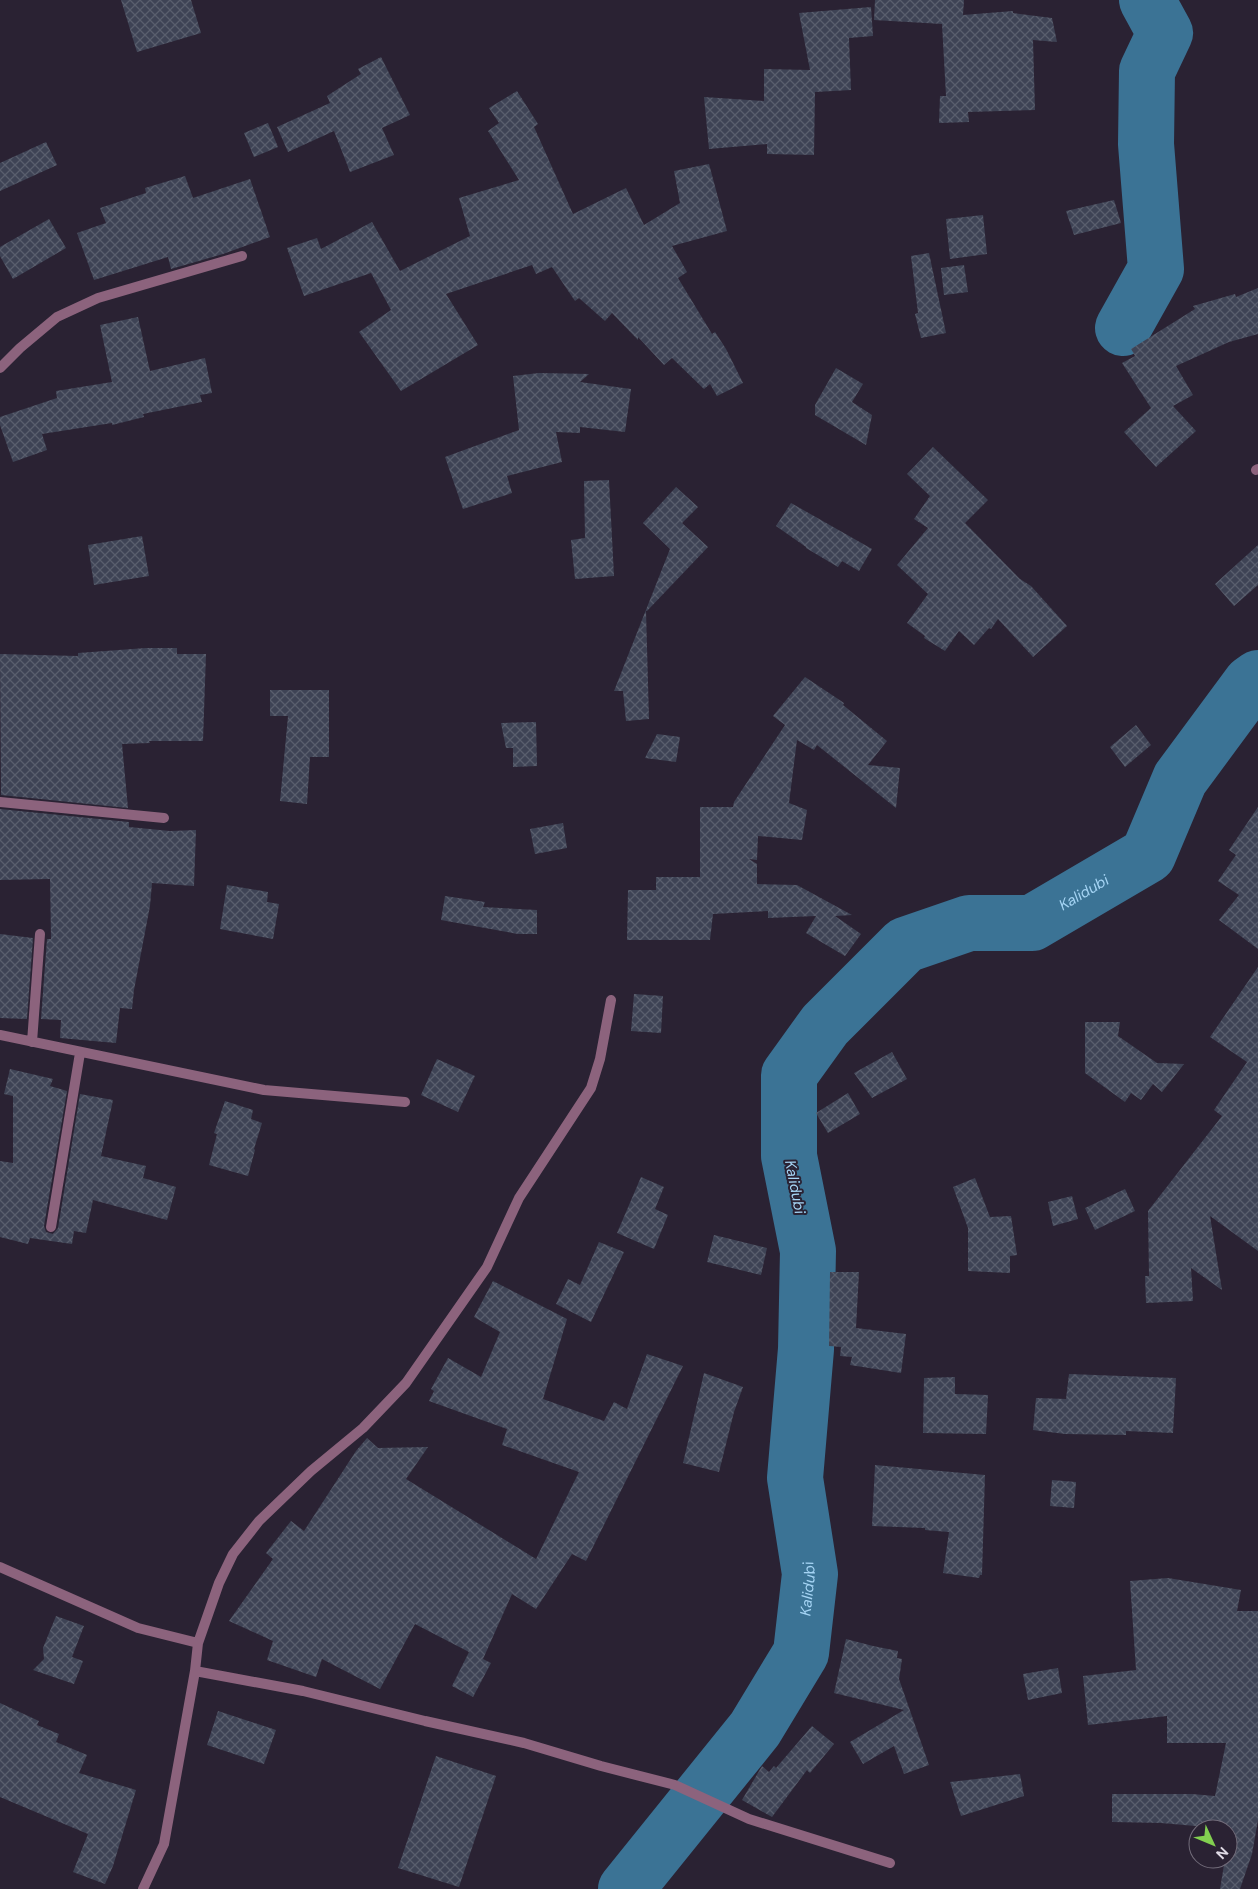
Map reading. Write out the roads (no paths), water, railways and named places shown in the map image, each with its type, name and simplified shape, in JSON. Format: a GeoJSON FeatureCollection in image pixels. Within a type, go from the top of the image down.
{"type":"FeatureCollection","features":[{"type":"Feature","properties":{"kind":"street"},"geometry":{"type":"LineString","coordinates":[[0,368],[20,348],[57,317],[98,298],[242,256]]}},
{"type":"Feature","properties":{"kind":"street"},"geometry":{"type":"LineString","coordinates":[[0,802],[164,818]]}},
{"type":"Feature","properties":{"kind":"street"},"geometry":{"type":"LineString","coordinates":[[32,1042],[40,934]]}},
{"type":"Feature","properties":{"kind":"street"},"geometry":{"type":"LineString","coordinates":[[143,1889],[164,1844],[195,1671],[198,1643],[219,1583],[233,1554],[259,1520],[311,1471],[363,1428],[406,1383],[488,1267],[519,1198],[591,1088],[600,1059],[611,1000]]}},
{"type":"Feature","properties":{"kind":"street"},"geometry":{"type":"LineString","coordinates":[[0,1035],[264,1090],[405,1102]]}},
{"type":"Feature","properties":{"kind":"street"},"geometry":{"type":"LineString","coordinates":[[51,1227],[80,1053]]}},
{"type":"Feature","properties":{"kind":"street"},"geometry":{"type":"LineString","coordinates":[[0,1567],[138,1628],[198,1643]]}},
{"type":"Feature","properties":{"kind":"street"},"geometry":{"type":"LineString","coordinates":[[195,1671],[303,1691],[524,1743],[601,1766],[675,1785],[749,1820],[890,1863]]}},
{"type":"Feature","properties":{"kind":"waterway"},"geometry":{"type":"LineString","coordinates":[[1123,328],[1156,269],[1146,144],[1147,71],[1165,33],[1147,0]]}},
{"type":"Feature","properties":{"kind":"waterway","name":"Kalidubi"},"geometry":{"type":"LineString","coordinates":[[626,1889],[755,1729],[801,1653],[810,1574],[795,1478],[806,1349],[808,1251],[789,1156],[789,1075],[825,1025],[905,945],[969,923],[1032,923],[1148,855],[1180,779],[1251,683],[1258,678]]}}]}
